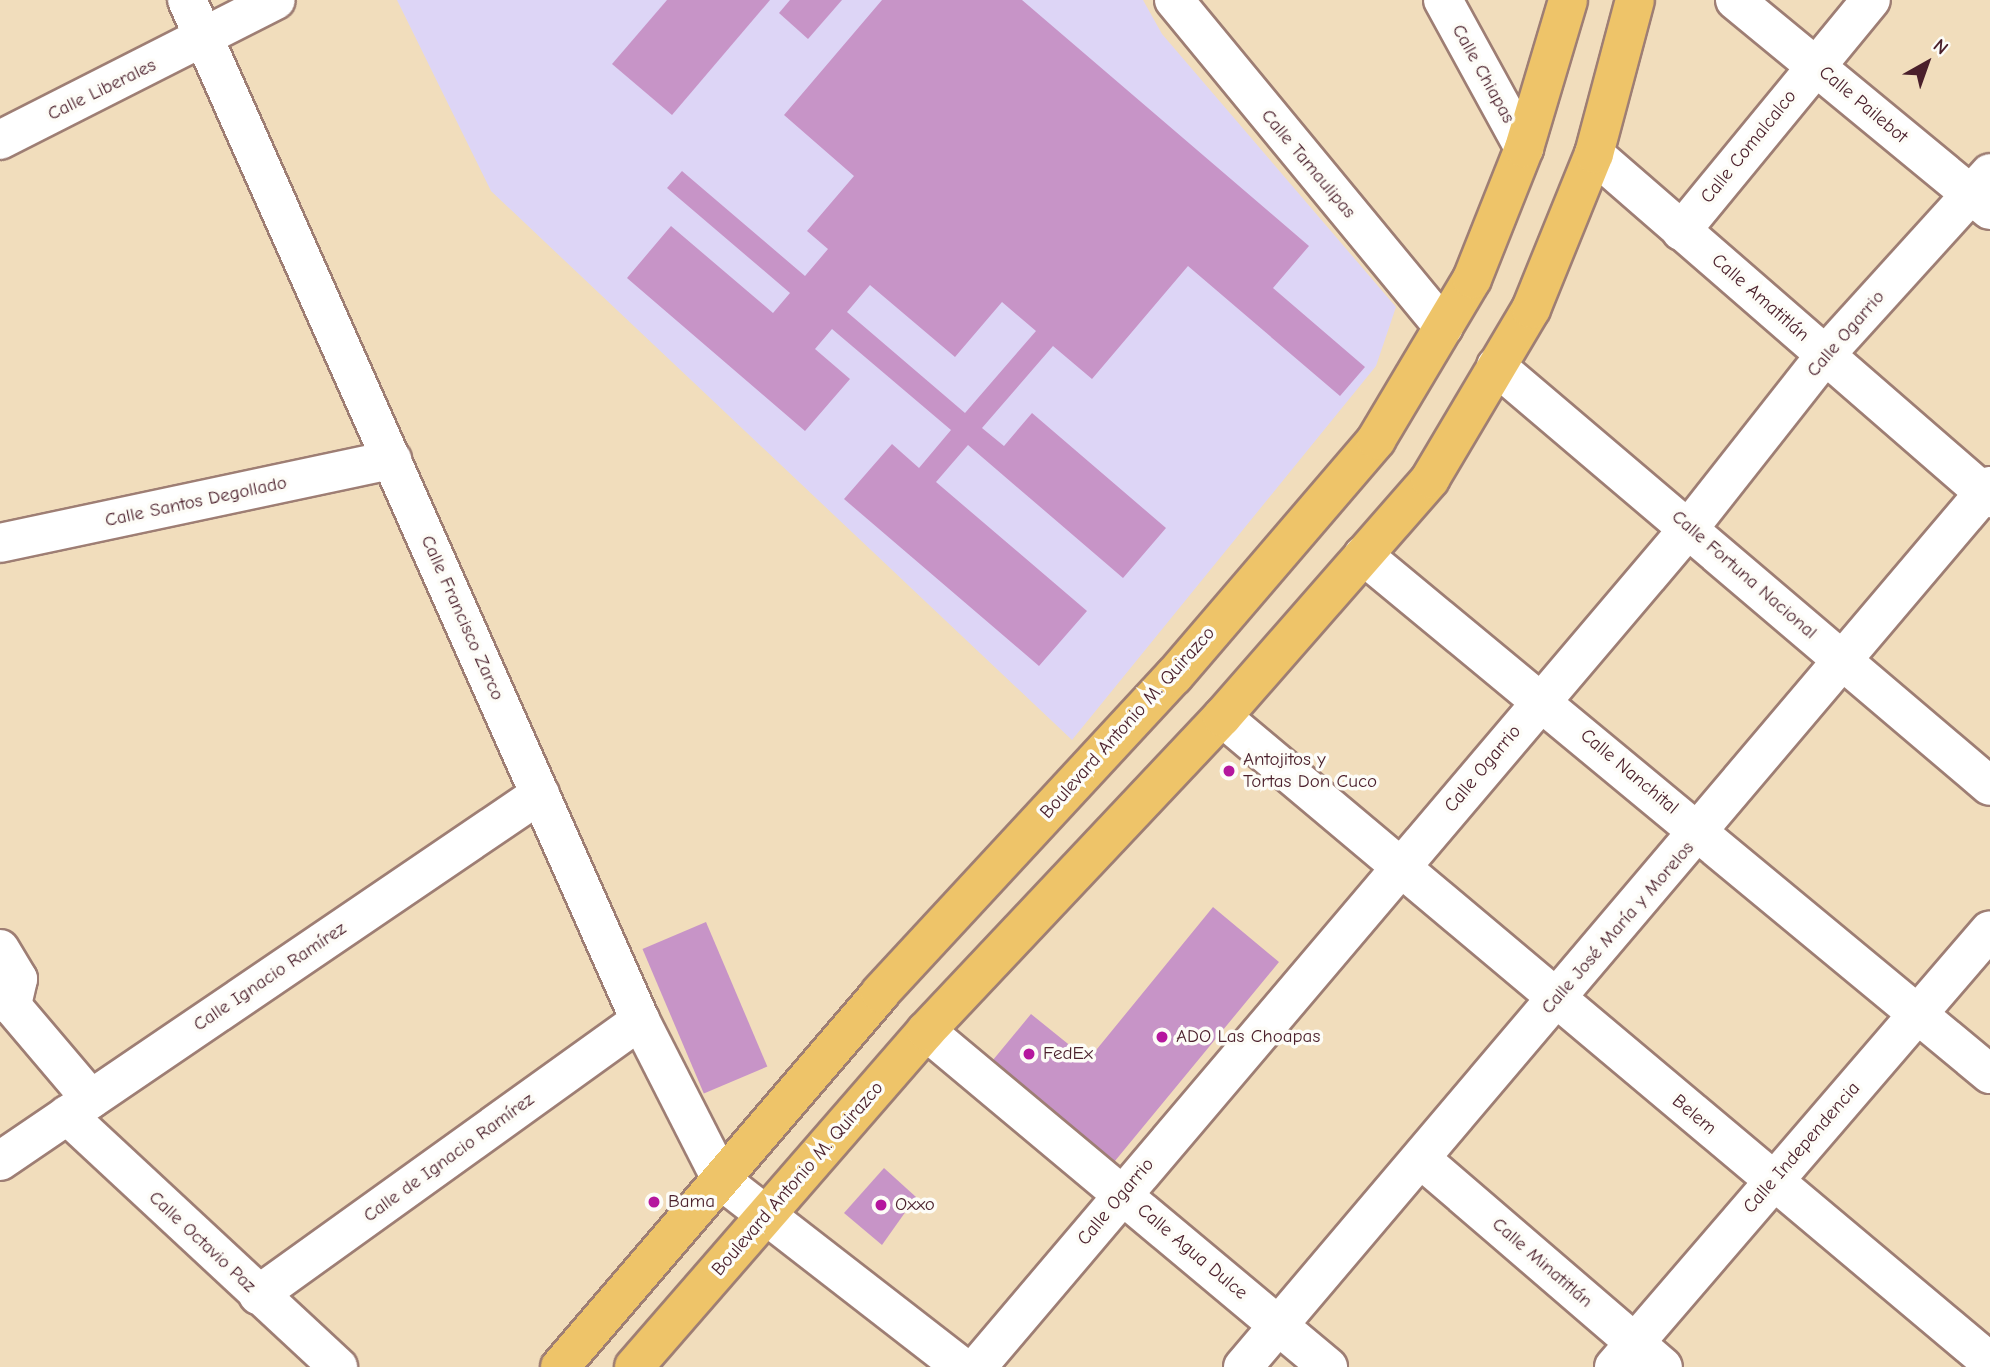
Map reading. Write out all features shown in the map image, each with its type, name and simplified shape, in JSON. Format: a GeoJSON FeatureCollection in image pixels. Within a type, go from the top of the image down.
{"type":"FeatureCollection","features":[{"type":"Feature","properties":{"kind":"main road","name":"Boulevard Antonio M. Quirazco"},"geometry":{"type":"LineString","coordinates":[[560,1367],[976,889],[1174,676],[1376,440],[1472,279],[1524,148],[1568,0]]}},
{"type":"Feature","properties":{"kind":"main road","name":"Boulevard Antonio M. Quirazco"},"geometry":{"type":"LineString","coordinates":[[634,1367],[926,1031],[1222,717],[1430,479],[1531,309],[1594,154],[1634,0]]}},
{"type":"Feature","properties":{"kind":"main road"},"geometry":{"type":"LineString","coordinates":[[976,889],[1021,930]]}},
{"type":"Feature","properties":{"kind":"street","name":"Calle Francisco Zarco"},"geometry":{"type":"LineString","coordinates":[[187,0],[640,1020],[722,1181],[962,1367]]}},
{"type":"Feature","properties":{"kind":"street","name":"Calle Liberales"},"geometry":{"type":"LineString","coordinates":[[0,139],[204,40],[276,0]]}},
{"type":"Feature","properties":{"kind":"street","name":"Calle Tamaulipas"},"geometry":{"type":"LineString","coordinates":[[1174,0],[1444,327]]}},
{"type":"Feature","properties":{"kind":"street","name":"Calle Chiapas"},"geometry":{"type":"LineString","coordinates":[[1443,0],[1524,148]]}},
{"type":"Feature","properties":{"kind":"street","name":"Calle Pailebot"},"geometry":{"type":"LineString","coordinates":[[1735,0],[1815,66],[1984,193]]}},
{"type":"Feature","properties":{"kind":"street","name":"Calle Comalcalco"},"geometry":{"type":"LineString","coordinates":[[1681,231],[1871,0]]}},
{"type":"Feature","properties":{"kind":"street","name":"Calle Amatitlán"},"geometry":{"type":"LineString","coordinates":[[1594,154],[1988,492]]}},
{"type":"Feature","properties":{"kind":"street","name":"Calle Ogarrio"},"geometry":{"type":"LineString","coordinates":[[977,1367],[1689,528],[1826,355],[1984,193]]}},
{"type":"Feature","properties":{"kind":"street","name":"Calle Fortuna Nacional"},"geometry":{"type":"LineString","coordinates":[[1496,366],[1990,786]]}},
{"type":"Feature","properties":{"kind":"street","name":"Calle Santos Degollado"},"geometry":{"type":"LineString","coordinates":[[0,543],[392,460]]}},
{"type":"Feature","properties":{"kind":"street","name":"Calle José María y Morelos"},"geometry":{"type":"LineString","coordinates":[[1243,1367],[1988,492]]}},
{"type":"Feature","properties":{"kind":"street","name":"Calle Nanchital"},"geometry":{"type":"LineString","coordinates":[[1363,555],[1542,699],[1990,1074]]}},
{"type":"Feature","properties":{"kind":"street","name":"Belem"},"geometry":{"type":"LineString","coordinates":[[1222,717],[1399,869],[1983,1357]]}},
{"type":"Feature","properties":{"kind":"street","name":"Calle Ignacio Ramírez"},"geometry":{"type":"LineString","coordinates":[[0,1161],[540,794]]}},
{"type":"Feature","properties":{"kind":"street","name":"Calle Independencia"},"geometry":{"type":"LineString","coordinates":[[1624,1354],[1990,930]]}},
{"type":"Feature","properties":{"kind":"street","name":"Calle Octavio Paz"},"geometry":{"type":"LineString","coordinates":[[0,949],[18,979],[12,1006],[79,1107],[258,1295],[338,1367]]}},
{"type":"Feature","properties":{"kind":"street","name":"Calle de Ignacio Ramírez"},"geometry":{"type":"LineString","coordinates":[[258,1295],[640,1020]]}},
{"type":"Feature","properties":{"kind":"street","name":"Calle Agua Dulce"},"geometry":{"type":"LineString","coordinates":[[926,1031],[1328,1367]]}},
{"type":"Feature","properties":{"kind":"street","name":"Calle Minatitlán"},"geometry":{"type":"LineString","coordinates":[[1421,1159],[1624,1354],[1663,1367]]}},
{"type":"Feature","properties":{"kind":"shaded area"},"geometry":{"type":"Polygon","coordinates":[[[397,0],[1143,0],[1162,34],[1396,307],[1376,366],[1072,740],[491,191],[397,0]]]}},
{"type":"Feature","properties":{"kind":"building"},"geometry":{"type":"Polygon","coordinates":[[[667,0],[770,0],[672,115],[612,64],[667,0]]]}},
{"type":"Feature","properties":{"kind":"building"},"geometry":{"type":"Polygon","coordinates":[[[790,0],[842,0],[808,39],[779,13],[790,0]]]}},
{"type":"Feature","properties":{"kind":"building"},"geometry":{"type":"Polygon","coordinates":[[[882,0],[1022,0],[1309,246],[1273,288],[1365,367],[1340,396],[1188,266],[1092,379],[1053,346],[982,428],[1004,446],[1032,413],[1166,528],[1123,578],[968,445],[936,482],[1087,611],[1039,666],[844,499],[892,444],[919,468],[951,430],[832,329],[815,349],[850,379],[805,431],[627,278],[671,226],[773,313],[790,293],[667,188],[682,171],[805,276],[828,249],[807,231],[854,176],[784,115],[882,0]],[[870,285],[847,312],[965,413],[1036,331],[1002,302],[955,357],[870,285]]]}},
{"type":"Feature","properties":{"kind":"building","name":"ADO Las Choapas"},"geometry":{"type":"Polygon","coordinates":[[[1213,907],[1279,962],[1110,1167],[988,1066],[1031,1014],[1088,1060],[1213,907]]]}},
{"type":"Feature","properties":{"kind":"building"},"geometry":{"type":"Polygon","coordinates":[[[706,922],[767,1067],[704,1093],[642,949],[706,922]]]}},
{"type":"Feature","properties":{"kind":"building","name":"Oxxo"},"geometry":{"type":"Polygon","coordinates":[[[884,1168],[916,1197],[882,1245],[844,1213],[884,1168]]]}},
{"type":"Feature","properties":{"kind":"place","name":"Antojitos y Tortas Don Cuco"},"geometry":{"type":"Point","coordinates":[1229,771]}},
{"type":"Feature","properties":{"kind":"place","name":"ADO Las Choapas"},"geometry":{"type":"Point","coordinates":[1162,1037]}},
{"type":"Feature","properties":{"kind":"place","name":"FedEx"},"geometry":{"type":"Point","coordinates":[1029,1054]}},
{"type":"Feature","properties":{"kind":"place","name":"Bama"},"geometry":{"type":"Point","coordinates":[654,1202]}},
{"type":"Feature","properties":{"kind":"place","name":"Oxxo"},"geometry":{"type":"Point","coordinates":[881,1205]}}]}
